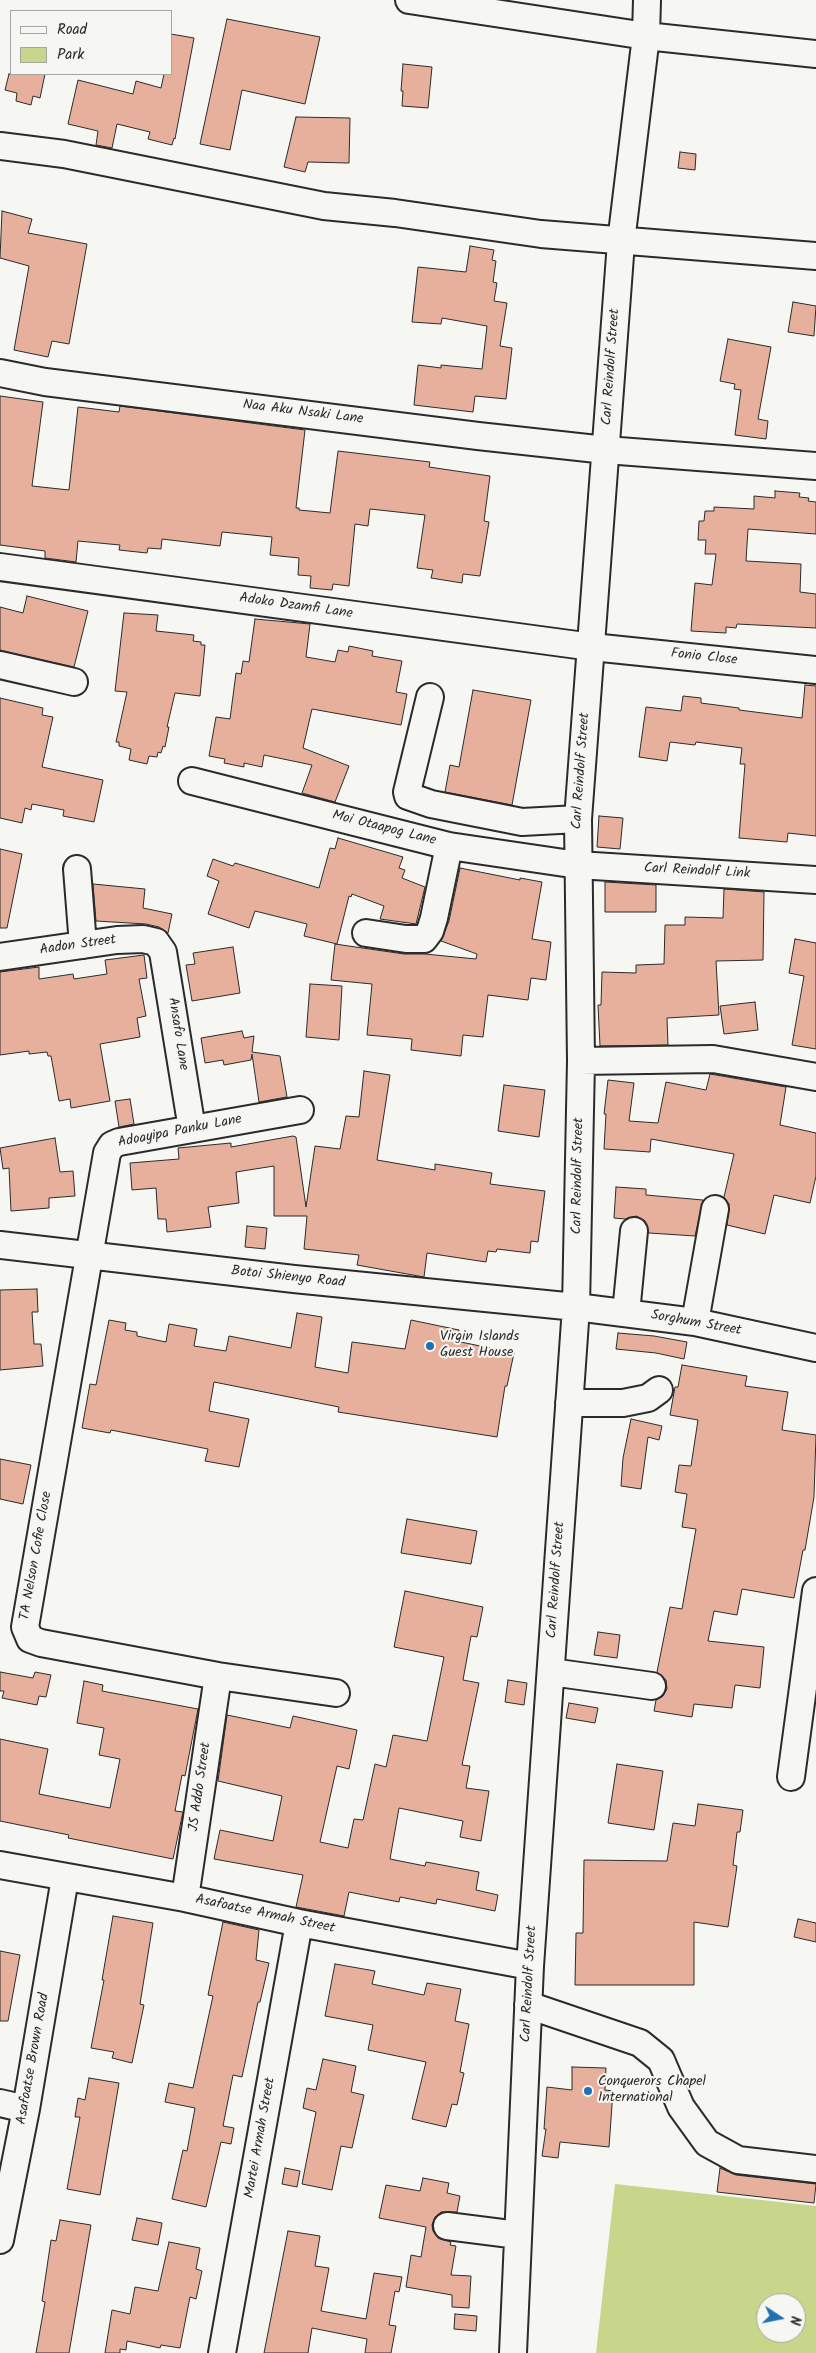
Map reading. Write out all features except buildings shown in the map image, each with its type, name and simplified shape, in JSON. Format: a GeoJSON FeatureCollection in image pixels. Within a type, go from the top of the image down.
{"type":"FeatureCollection","features":[{"type":"Feature","properties":{"kind":"street"},"geometry":{"type":"LineString","coordinates":[[409,0],[646,36],[816,54]]}},
{"type":"Feature","properties":{"kind":"street","name":"Carl Reindolf Street"},"geometry":{"type":"LineString","coordinates":[[513,2353],[530,1966],[576,1307],[581,1061],[578,818],[621,242],[646,36],[647,0]]}},
{"type":"Feature","properties":{"kind":"street"},"geometry":{"type":"LineString","coordinates":[[0,146],[64,154],[324,206],[395,213],[541,234],[621,242],[816,256]]}},
{"type":"Feature","properties":{"kind":"street","name":"Naa Aku Nsaki Lane"},"geometry":{"type":"LineString","coordinates":[[0,373],[45,382],[606,450],[816,466]]}},
{"type":"Feature","properties":{"kind":"street","name":"Adoko Dzamfi Lane"},"geometry":{"type":"LineString","coordinates":[[0,567],[592,647]]}},
{"type":"Feature","properties":{"kind":"street","name":"Fonio Close"},"geometry":{"type":"LineString","coordinates":[[592,647],[816,670]]}},
{"type":"Feature","properties":{"kind":"street"},"geometry":{"type":"LineString","coordinates":[[0,666],[74,682]]}},
{"type":"Feature","properties":{"kind":"street"},"geometry":{"type":"LineString","coordinates":[[430,697],[407,792],[408,796],[431,804],[522,822],[578,818]]}},
{"type":"Feature","properties":{"kind":"street","name":"Moi Otaapog Lane"},"geometry":{"type":"LineString","coordinates":[[192,781],[449,846],[578,865]]}},
{"type":"Feature","properties":{"kind":"street"},"geometry":{"type":"LineString","coordinates":[[366,933],[406,940],[424,939],[430,931],[434,918],[449,846]]}},
{"type":"Feature","properties":{"kind":"street","name":"Carl Reindolf Link"},"geometry":{"type":"LineString","coordinates":[[578,865],[816,880]]}},
{"type":"Feature","properties":{"kind":"street"},"geometry":{"type":"LineString","coordinates":[[77,869],[83,945]]}},
{"type":"Feature","properties":{"kind":"street","name":"Aadon Street"},"geometry":{"type":"LineString","coordinates":[[0,956],[143,939],[156,942]]}},
{"type":"Feature","properties":{"kind":"street","name":"Ansafo Lane"},"geometry":{"type":"LineString","coordinates":[[156,942],[163,952],[192,1129]]}},
{"type":"Feature","properties":{"kind":"street"},"geometry":{"type":"LineString","coordinates":[[581,1061],[712,1059],[816,1077]]}},
{"type":"Feature","properties":{"kind":"street","name":"Adoayipa Panku Lane"},"geometry":{"type":"LineString","coordinates":[[89,1254],[108,1153],[112,1145],[300,1110]]}},
{"type":"Feature","properties":{"kind":"street"},"geometry":{"type":"LineString","coordinates":[[695,1322],[715,1209]]}},
{"type":"Feature","properties":{"kind":"street"},"geometry":{"type":"LineString","coordinates":[[626,1313],[634,1231]]}},
{"type":"Feature","properties":{"kind":"street","name":"Botoi Shienyo Road"},"geometry":{"type":"LineString","coordinates":[[0,1245],[294,1279],[576,1307]]}},
{"type":"Feature","properties":{"kind":"street","name":"TA Nelson Cofie Close"},"geometry":{"type":"LineString","coordinates":[[89,1254],[25,1627],[30,1639],[41,1643],[218,1676],[336,1693]]}},
{"type":"Feature","properties":{"kind":"street","name":"Sorghum Street"},"geometry":{"type":"LineString","coordinates":[[576,1307],[695,1322],[816,1348]]}},
{"type":"Feature","properties":{"kind":"street"},"geometry":{"type":"LineString","coordinates":[[569,1403],[623,1403],[648,1398],[659,1390]]}},
{"type":"Feature","properties":{"kind":"street"},"geometry":{"type":"LineString","coordinates":[[790,1777],[816,1591]]}},
{"type":"Feature","properties":{"kind":"street"},"geometry":{"type":"LineString","coordinates":[[551,1672],[652,1686]]}},
{"type":"Feature","properties":{"kind":"street","name":"JS Addo Street"},"geometry":{"type":"LineString","coordinates":[[185,1898],[218,1676]]}},
{"type":"Feature","properties":{"kind":"street","name":"Asafoatse Armah Street"},"geometry":{"type":"LineString","coordinates":[[0,1865],[185,1898],[299,1923],[530,1966]]}},
{"type":"Feature","properties":{"kind":"street","name":"Asafoatse Brown Road"},"geometry":{"type":"LineString","coordinates":[[0,2240],[26,2109],[66,1878]]}},
{"type":"Feature","properties":{"kind":"street","name":"Martei Armah Street"},"geometry":{"type":"LineString","coordinates":[[222,2353],[299,1923]]}},
{"type":"Feature","properties":{"kind":"street"},"geometry":{"type":"LineString","coordinates":[[528,2005],[640,2043],[661,2060],[681,2107],[707,2143],[738,2160],[816,2169]]}},
{"type":"Feature","properties":{"kind":"street"},"geometry":{"type":"LineString","coordinates":[[0,2103],[26,2109]]}},
{"type":"Feature","properties":{"kind":"street"},"geometry":{"type":"LineString","coordinates":[[447,2226],[518,2235]]}},
{"type":"Feature","properties":{"kind":"green space"},"geometry":{"type":"Polygon","coordinates":[[[615,2184],[816,2206],[816,2353],[596,2353],[615,2184]]]}},
{"type":"Feature","properties":{"kind":"place","name":"Virgin Islands Guest House"},"geometry":{"type":"Point","coordinates":[430,1346]}},
{"type":"Feature","properties":{"kind":"place","name":"Conquerors Chapel International"},"geometry":{"type":"Point","coordinates":[588,2091]}}]}
